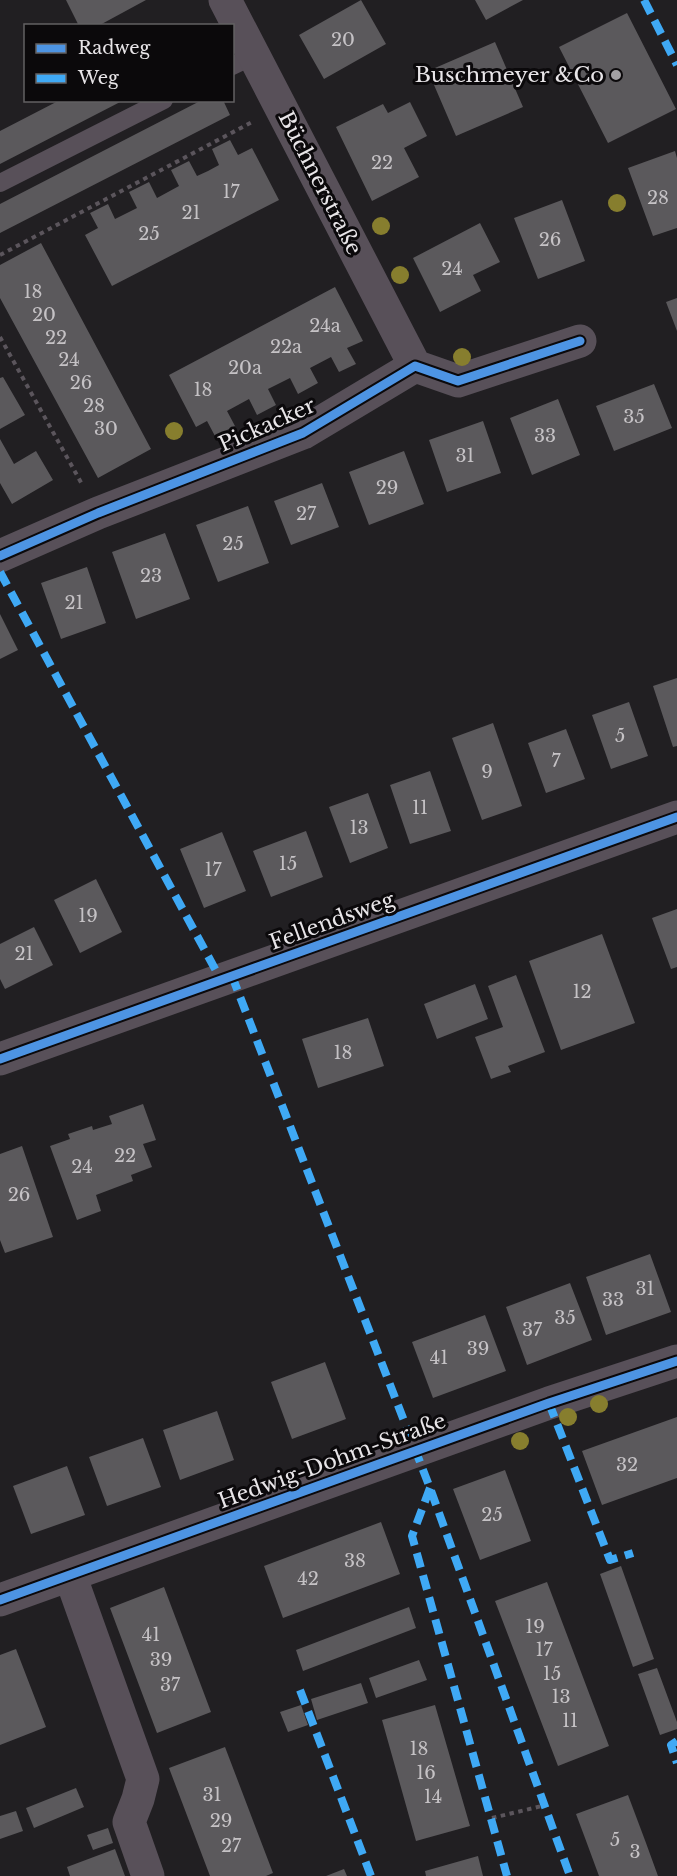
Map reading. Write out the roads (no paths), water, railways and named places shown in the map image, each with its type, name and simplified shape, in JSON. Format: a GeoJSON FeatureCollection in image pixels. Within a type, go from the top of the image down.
{"type":"FeatureCollection","features":[{"type":"Feature","properties":{"kind":"street","name":"Büchnerstraße"},"geometry":{"type":"LineString","coordinates":[[225,0],[232,24]]}},
{"type":"Feature","properties":{"kind":"street","name":"Büchnerstraße"},"geometry":{"type":"LineString","coordinates":[[234,30],[243,61],[281,107],[415,366]]}},
{"type":"Feature","properties":{"kind":"street"},"geometry":{"type":"LineString","coordinates":[[415,366],[458,381],[580,341]]}},
{"type":"Feature","properties":{"kind":"street","name":"Pickacker"},"geometry":{"type":"LineString","coordinates":[[0,556],[98,513],[303,433],[415,366]]}},
{"type":"Feature","properties":{"kind":"street","name":"Fellendsweg"},"geometry":{"type":"LineString","coordinates":[[0,1059],[677,817]]}},
{"type":"Feature","properties":{"kind":"street","name":"Hedwig-Dohm-Straße"},"geometry":{"type":"LineString","coordinates":[[0,1600],[538,1407],[677,1361]]}},
{"type":"Feature","properties":{"kind":"street"},"geometry":{"type":"LineString","coordinates":[[70,1575],[143,1779],[129,1821],[148,1876]]}},
{"type":"Feature","properties":{"kind":"lane"},"geometry":{"type":"LineString","coordinates":[[0,183],[160,102]]}},
{"type":"Feature","properties":{"kind":"place","name":"Buschmeyer &Co"},"geometry":{"type":"Point","coordinates":[616,75]}}]}
